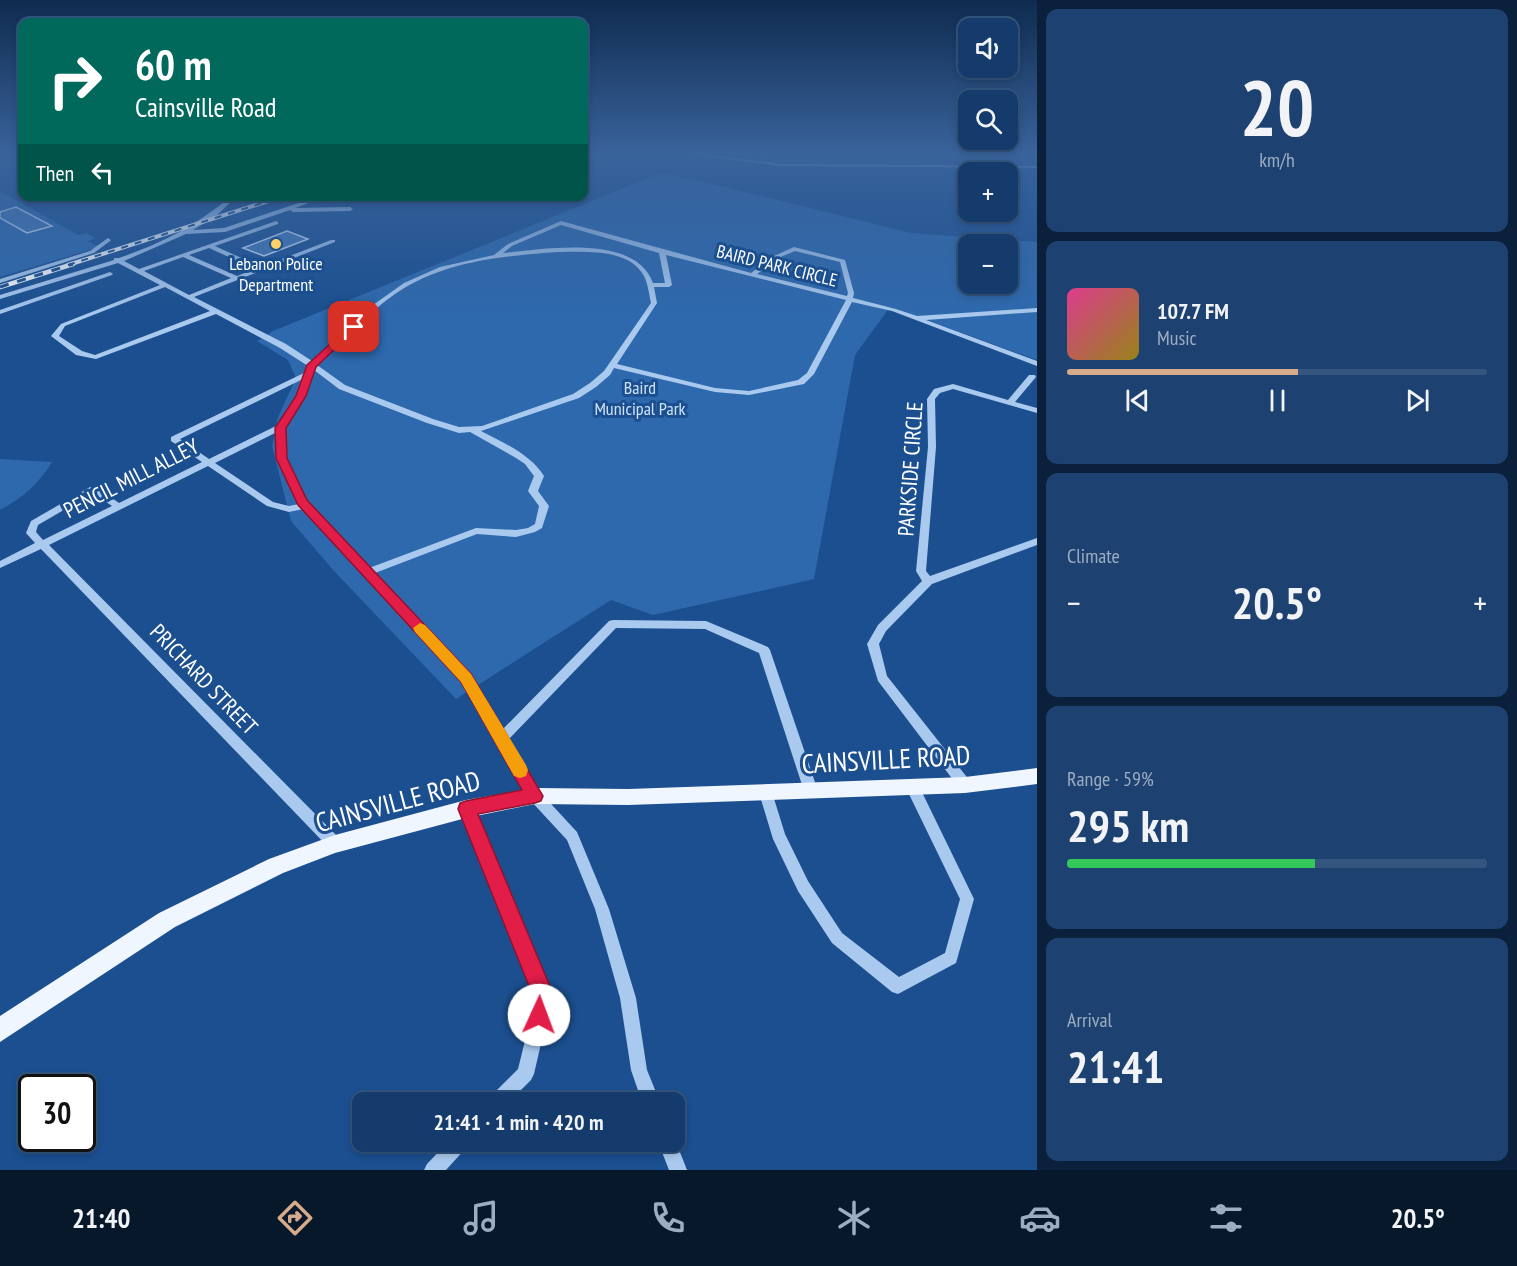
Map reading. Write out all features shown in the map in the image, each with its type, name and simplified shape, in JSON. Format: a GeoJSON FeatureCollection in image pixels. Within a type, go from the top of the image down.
{"type":"FeatureCollection","features":[{"type":"Feature","properties":{"kind":"main road","name":"CAINSVILLE ROAD"},"geometry":{"type":"LineString","coordinates":[[0,1030],[167,920],[276,866],[335,844],[466,809],[535,796],[628,797],[913,788],[965,785],[1037,776]]}},
{"type":"Feature","properties":{"kind":"street"},"geometry":{"type":"LineString","coordinates":[[0,297],[116,260],[185,232],[223,209]]}},
{"type":"Feature","properties":{"kind":"street"},"geometry":{"type":"LineString","coordinates":[[185,232],[225,230],[291,209]]}},
{"type":"Feature","properties":{"kind":"street"},"geometry":{"type":"LineString","coordinates":[[287,210],[350,209]]}},
{"type":"Feature","properties":{"kind":"street"},"geometry":{"type":"LineString","coordinates":[[138,271],[276,223]]}},
{"type":"Feature","properties":{"kind":"street","name":"BAIRD PARK CIRCLE"},"geometry":{"type":"LineString","coordinates":[[495,256],[510,245],[561,223],[915,318],[1037,364]]}},
{"type":"Feature","properties":{"kind":"street"},"geometry":{"type":"LineString","coordinates":[[0,281],[92,252],[108,240]]}},
{"type":"Feature","properties":{"kind":"street"},"geometry":{"type":"LineString","coordinates":[[189,297],[333,241]]}},
{"type":"Feature","properties":{"kind":"street"},"geometry":{"type":"LineString","coordinates":[[209,246],[261,269]]}},
{"type":"Feature","properties":{"kind":"street"},"geometry":{"type":"LineString","coordinates":[[752,275],[776,257],[794,249],[843,261],[851,293],[849,300]]}},
{"type":"Feature","properties":{"kind":"street","name":"BAIRD PARK CIRCLE"},"geometry":{"type":"LineString","coordinates":[[310,369],[387,298],[405,285],[453,264],[495,256],[558,250],[595,251],[628,259],[639,265],[651,285]]}},
{"type":"Feature","properties":{"kind":"street"},"geometry":{"type":"LineString","coordinates":[[116,260],[283,346],[310,369],[351,391],[429,421],[459,429],[472,429],[483,428],[576,396],[594,385],[612,365],[654,303],[651,285],[669,285],[662,251]]}},
{"type":"Feature","properties":{"kind":"street"},"geometry":{"type":"LineString","coordinates":[[183,255],[237,278]]}},
{"type":"Feature","properties":{"kind":"street"},"geometry":{"type":"LineString","coordinates":[[0,312],[110,274]]}},
{"type":"Feature","properties":{"kind":"street"},"geometry":{"type":"LineString","coordinates":[[165,285],[63,325],[55,336],[79,353],[96,357],[216,311]]}},
{"type":"Feature","properties":{"kind":"street","name":"BAIRD PARK CIRCLE"},"geometry":{"type":"LineString","coordinates":[[612,365],[715,390],[749,393],[801,382],[810,374],[849,300]]}},
{"type":"Feature","properties":{"kind":"street","name":"BAIRD PARK CIRCLE"},"geometry":{"type":"LineString","coordinates":[[915,318],[1037,310]]}},
{"type":"Feature","properties":{"kind":"street"},"geometry":{"type":"LineString","coordinates":[[310,369],[301,396],[281,428],[282,458],[305,506],[466,678],[535,796],[572,836],[602,909],[628,998],[639,1071],[647,1092]]}},
{"type":"Feature","properties":{"kind":"street"},"geometry":{"type":"LineString","coordinates":[[305,506],[289,508],[270,504],[174,439],[310,369]]}},
{"type":"Feature","properties":{"kind":"street"},"geometry":{"type":"LineString","coordinates":[[1010,403],[1032,377]]}},
{"type":"Feature","properties":{"kind":"street","name":"PARKSIDE CIRCLE"},"geometry":{"type":"LineString","coordinates":[[927,581],[921,571],[932,447],[931,399],[937,391],[954,386],[1037,411]]}},
{"type":"Feature","properties":{"kind":"street","name":"PENCIL MILL ALLEY"},"geometry":{"type":"LineString","coordinates":[[0,566],[207,462],[281,428]]}},
{"type":"Feature","properties":{"kind":"street"},"geometry":{"type":"LineString","coordinates":[[368,572],[476,531],[492,530],[517,535],[528,533],[539,526],[544,506],[533,491],[538,476],[537,471],[522,458],[472,429]]}},
{"type":"Feature","properties":{"kind":"street"},"geometry":{"type":"LineString","coordinates":[[44,544],[31,533],[34,523],[87,491],[99,491],[118,506]]}},
{"type":"Feature","properties":{"kind":"street"},"geometry":{"type":"LineString","coordinates":[[965,785],[882,678],[873,644],[882,628],[927,581],[1037,541]]}},
{"type":"Feature","properties":{"kind":"street","name":"PRICHARD STREET"},"geometry":{"type":"LineString","coordinates":[[44,544],[335,844]]}},
{"type":"Feature","properties":{"kind":"street"},"geometry":{"type":"LineString","coordinates":[[501,739],[613,624],[706,625],[764,650],[811,791]]}},
{"type":"Feature","properties":{"kind":"street"},"geometry":{"type":"LineString","coordinates":[[766,793],[778,835],[803,886],[837,938],[898,986],[951,958],[967,899],[913,788]]}},
{"type":"Feature","properties":{"kind":"street"},"geometry":{"type":"LineString","coordinates":[[466,809],[544,996],[525,1074],[507,1092]]}},
{"type":"Feature","properties":{"kind":"street"},"geometry":{"type":"LineString","coordinates":[[433,1170],[450,1152]]}},
{"type":"Feature","properties":{"kind":"street"},"geometry":{"type":"LineString","coordinates":[[671,1152],[678,1170]]}},
{"type":"Feature","properties":{"kind":"green space"},"geometry":{"type":"Polygon","coordinates":[[[0,209],[31,209],[78,235],[86,233],[96,238],[88,241],[99,247],[0,277],[0,209]]]}},
{"type":"Feature","properties":{"kind":"green space","name":"Baird Municipal Park"},"geometry":{"type":"Polygon","coordinates":[[[573,209],[812,209],[911,233],[958,236],[958,294],[1018,294],[1018,241],[1037,242],[1037,360],[890,307],[855,355],[814,579],[653,615],[611,600],[456,699],[334,571],[291,521],[272,446],[278,417],[296,378],[288,360],[257,341],[273,331],[573,209]]]}},
{"type":"Feature","properties":{"kind":"green space"},"geometry":{"type":"Polygon","coordinates":[[[0,459],[52,462],[29,490],[0,510],[0,459]]]}},
{"type":"Feature","properties":{"kind":"building"},"geometry":{"type":"Polygon","coordinates":[[[19,209],[52,226],[27,233],[0,218],[0,212],[19,209]]]}},
{"type":"Feature","properties":{"kind":"building","name":"Lebanon Police Department"},"geometry":{"type":"Polygon","coordinates":[[[287,231],[308,239],[264,256],[243,248],[287,231]]]}},
{"type":"Feature","properties":{"kind":"railway"},"geometry":{"type":"LineString","coordinates":[[68,265],[245,209]]}},
{"type":"Feature","properties":{"kind":"railway"},"geometry":{"type":"LineString","coordinates":[[0,287],[73,264]]}},
{"type":"Feature","properties":{"kind":"slow traffic"},"geometry":{"type":"LineString","coordinates":[[420,628],[466,678],[520,770]]}},
{"type":"Feature","properties":{"kind":"place","name":"Lebanon Police Department"},"geometry":{"type":"Point","coordinates":[276,244]}},
{"type":"Feature","properties":{"kind":"route"},"geometry":{"type":"LineString","coordinates":[[354,327],[312,365],[301,396],[281,428],[282,458],[302,502],[466,678],[535,796],[466,809],[544,996],[539,1015]]}}]}
